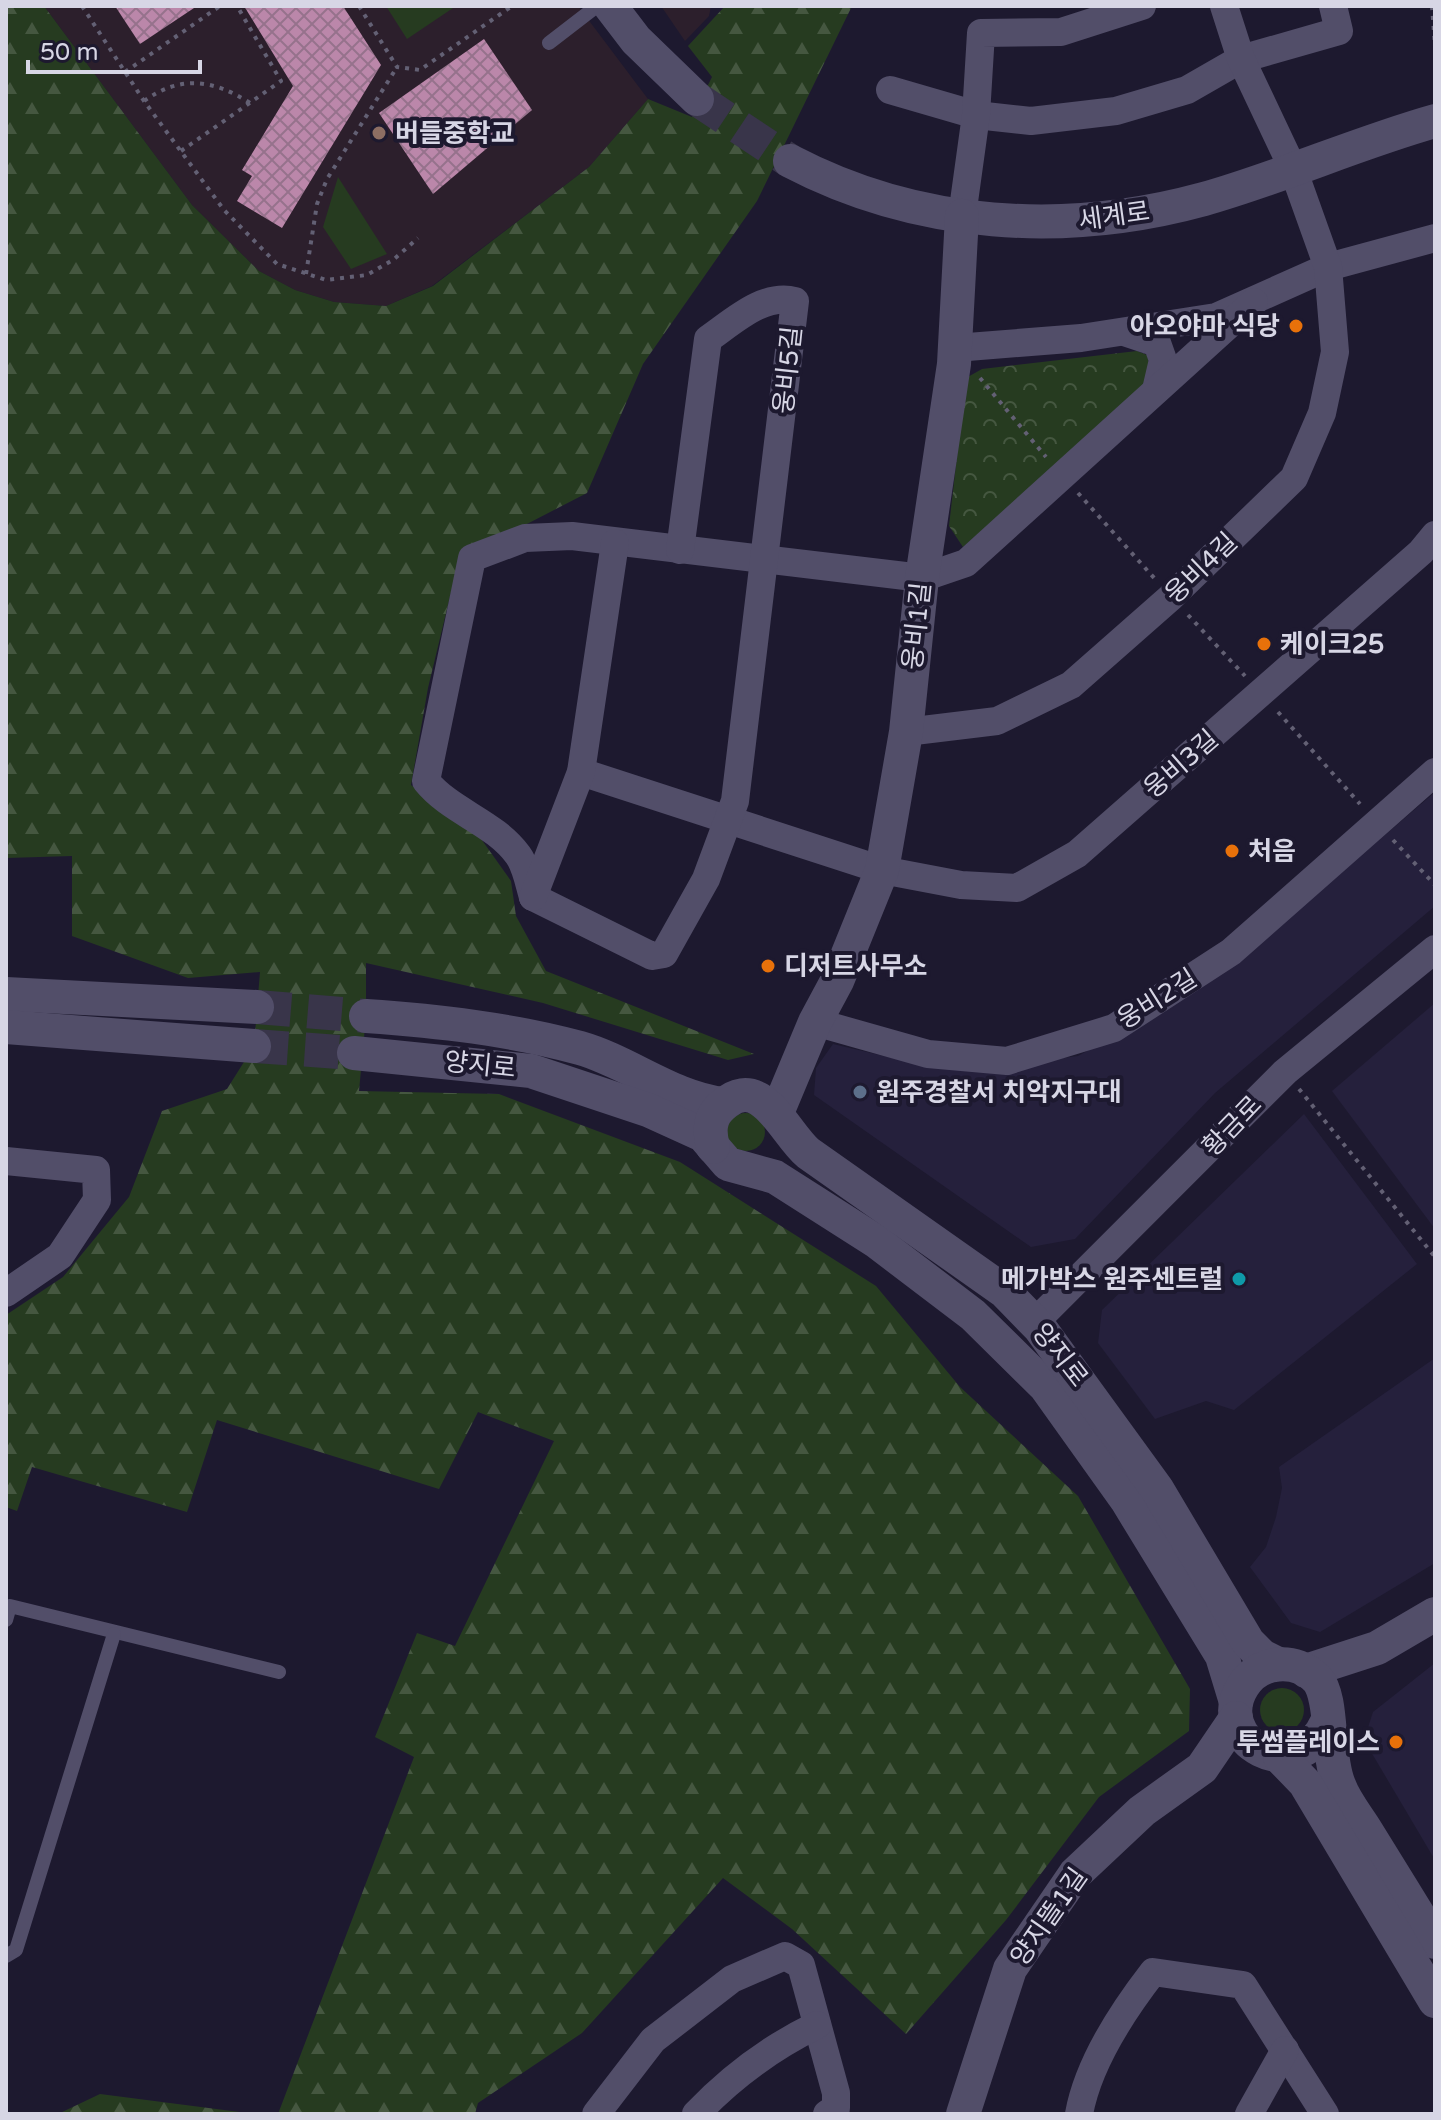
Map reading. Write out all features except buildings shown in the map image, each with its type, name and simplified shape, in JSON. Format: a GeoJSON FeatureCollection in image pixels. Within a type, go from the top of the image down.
{"type":"FeatureCollection","features":[{"type":"Feature","properties":{"kind":"street"},"geometry":{"type":"LineString","coordinates":[[610,6],[636,40],[697,99]]}},
{"type":"Feature","properties":{"kind":"street"},"geometry":{"type":"LineString","coordinates":[[962,216],[976,115],[981,33],[1061,32],[1142,6]]}},
{"type":"Feature","properties":{"kind":"street","name":"웅비4길"},"geometry":{"type":"LineString","coordinates":[[906,732],[997,721],[1071,685],[1171,597],[1294,478],[1322,413],[1335,352],[1328,267],[1293,169],[1241,59],[1224,6]]}},
{"type":"Feature","properties":{"kind":"street"},"geometry":{"type":"LineString","coordinates":[[890,90],[976,115],[1031,121],[1116,111],[1187,90],[1241,59],[1339,31],[1333,6]]}},
{"type":"Feature","properties":{"kind":"street","name":"세계로"},"geometry":{"type":"LineString","coordinates":[[790,161],[849,189],[962,216],[1020,223],[1107,220],[1205,198],[1435,121]]}},
{"type":"Feature","properties":{"kind":"street","name":"웅비1길"},"geometry":{"type":"LineString","coordinates":[[777,1119],[815,1022],[837,981],[882,870],[906,732],[922,578],[955,348],[962,216]]}},
{"type":"Feature","properties":{"kind":"street"},"geometry":{"type":"LineString","coordinates":[[955,348],[1123,331],[1216,317],[1328,267],[1435,238]]}},
{"type":"Feature","properties":{"kind":"street","name":"웅비5길"},"geometry":{"type":"LineString","coordinates":[[533,897],[652,956],[664,954],[706,879],[731,820],[766,558],[795,301],[779,297],[752,308],[708,339],[680,550]]}},
{"type":"Feature","properties":{"kind":"street"},"geometry":{"type":"LineString","coordinates":[[533,897],[520,856],[486,824],[439,797],[426,781],[472,558],[525,538],[572,536],[922,578],[966,563],[1254,302]]}},
{"type":"Feature","properties":{"kind":"street"},"geometry":{"type":"LineString","coordinates":[[1123,331],[1157,343],[1163,360],[1156,390]]}},
{"type":"Feature","properties":{"kind":"street","name":"웅비3길"},"geometry":{"type":"LineString","coordinates":[[882,870],[961,885],[1017,888],[1077,854],[1421,552],[1435,535]]}},
{"type":"Feature","properties":{"kind":"street"},"geometry":{"type":"LineString","coordinates":[[533,897],[581,772],[615,543]]}},
{"type":"Feature","properties":{"kind":"street"},"geometry":{"type":"LineString","coordinates":[[581,772],[882,870]]}},
{"type":"Feature","properties":{"kind":"street","name":"웅비2길"},"geometry":{"type":"LineString","coordinates":[[815,1022],[928,1054],[1007,1061],[1114,1028],[1231,952],[1435,772]]}},
{"type":"Feature","properties":{"kind":"street","name":"황금로"},"geometry":{"type":"LineString","coordinates":[[1041,1316],[1285,1072],[1435,949]]}},
{"type":"Feature","properties":{"kind":"street"},"geometry":{"type":"LineString","coordinates":[[6,994],[257,1007]]}},
{"type":"Feature","properties":{"kind":"street","name":"양지로"},"geometry":{"type":"LineString","coordinates":[[366,1016],[450,1022],[581,1048],[707,1120]]}},
{"type":"Feature","properties":{"kind":"street"},"geometry":{"type":"LineString","coordinates":[[6,1027],[254,1046]]}},
{"type":"Feature","properties":{"kind":"street","name":"양지로"},"geometry":{"type":"LineString","coordinates":[[354,1053],[531,1071],[707,1120]]}},
{"type":"Feature","properties":{"kind":"street"},"geometry":{"type":"LineString","coordinates":[[733,1098],[777,1119],[778,1148],[762,1173],[728,1164],[707,1120],[733,1098]]}},
{"type":"Feature","properties":{"kind":"street","name":"양지로"},"geometry":{"type":"LineString","coordinates":[[777,1119],[855,1185],[1004,1291],[1040,1328],[1109,1418],[1157,1489],[1248,1642],[1262,1656],[1292,1667]]}},
{"type":"Feature","properties":{"kind":"street"},"geometry":{"type":"LineString","coordinates":[[6,1161],[96,1170],[97,1200],[60,1256],[6,1293]]}},
{"type":"Feature","properties":{"kind":"street","name":"양지로"},"geometry":{"type":"LineString","coordinates":[[762,1173],[877,1242],[973,1315],[1011,1349],[1046,1387],[1094,1452],[1222,1656],[1236,1710]]}},
{"type":"Feature","properties":{"kind":"street"},"geometry":{"type":"LineString","coordinates":[[855,1185],[900,1204],[1013,1285],[1102,1394],[1109,1418]]}},
{"type":"Feature","properties":{"kind":"street"},"geometry":{"type":"LineString","coordinates":[[1202,1768],[1236,1710],[1251,1675],[1377,1648],[1435,1614]]}},
{"type":"Feature","properties":{"kind":"street"},"geometry":{"type":"LineString","coordinates":[[1202,1768],[1310,1747],[1328,1714],[1377,1648]]}},
{"type":"Feature","properties":{"kind":"street"},"geometry":{"type":"LineString","coordinates":[[1292,1667],[1318,1680],[1328,1714],[1333,1766],[1339,1787],[1435,1942]]}},
{"type":"Feature","properties":{"kind":"street"},"geometry":{"type":"LineString","coordinates":[[1236,1710],[1251,1745],[1272,1755],[1305,1783],[1435,2001]]}},
{"type":"Feature","properties":{"kind":"street","name":"양지뜰1길"},"geometry":{"type":"LineString","coordinates":[[963,2114],[1010,1969],[1075,1874],[1142,1811],[1202,1768]]}},
{"type":"Feature","properties":{"kind":"street"},"geometry":{"type":"LineString","coordinates":[[596,2114],[653,2040],[732,1979],[785,1956],[801,1965],[836,2093],[836,2108],[827,2114]]}},
{"type":"Feature","properties":{"kind":"street"},"geometry":{"type":"LineString","coordinates":[[1079,2114],[1083,2090],[1132,1998],[1153,1972],[1243,1985],[1325,2114]]}},
{"type":"Feature","properties":{"kind":"street"},"geometry":{"type":"LineString","coordinates":[[696,2114],[722,2087],[773,2046],[817,2025]]}},
{"type":"Feature","properties":{"kind":"street"},"geometry":{"type":"LineString","coordinates":[[1249,2114],[1285,2050]]}},
{"type":"Feature","properties":{"kind":"lane"},"geometry":{"type":"LineString","coordinates":[[549,43],[597,6]]}},
{"type":"Feature","properties":{"kind":"lane"},"geometry":{"type":"LineString","coordinates":[[6,1620],[10,1606],[114,1634],[279,1672]]}},
{"type":"Feature","properties":{"kind":"lane"},"geometry":{"type":"LineString","coordinates":[[6,1956],[16,1950],[114,1634]]}},
{"type":"Feature","properties":{"kind":"path"},"geometry":{"type":"LineString","coordinates":[[82,6],[144,101],[224,210],[277,264],[326,280],[367,275],[393,260],[418,238]]}},
{"type":"Feature","properties":{"kind":"path"},"geometry":{"type":"LineString","coordinates":[[125,72],[220,6]]}},
{"type":"Feature","properties":{"kind":"path"},"geometry":{"type":"LineString","coordinates":[[181,151],[281,81],[237,6]]}},
{"type":"Feature","properties":{"kind":"path"},"geometry":{"type":"LineString","coordinates":[[359,6],[397,67]]}},
{"type":"Feature","properties":{"kind":"path"},"geometry":{"type":"LineString","coordinates":[[397,67],[420,70],[512,6]]}},
{"type":"Feature","properties":{"kind":"path"},"geometry":{"type":"LineString","coordinates":[[1432,6],[1435,46]]}},
{"type":"Feature","properties":{"kind":"path"},"geometry":{"type":"LineString","coordinates":[[306,274],[317,204],[327,179],[397,67]]}},
{"type":"Feature","properties":{"kind":"path"},"geometry":{"type":"LineString","coordinates":[[144,101],[162,88],[189,81],[219,86],[250,103]]}},
{"type":"Feature","properties":{"kind":"path"},"geometry":{"type":"LineString","coordinates":[[1376,822],[1435,885]]}},
{"type":"Feature","properties":{"kind":"path"},"geometry":{"type":"LineString","coordinates":[[1285,1072],[1435,1257]]}},
{"type":"Feature","properties":{"kind":"shaded area","name":"버들중학교"},"geometry":{"type":"Polygon","coordinates":[[[44,6],[578,6],[648,99],[589,167],[432,286],[386,306],[334,302],[295,290],[259,271],[192,205],[44,6]]]}},
{"type":"Feature","properties":{"kind":"shaded area"},"geometry":{"type":"Polygon","coordinates":[[[661,6],[711,6],[709,16],[685,41],[661,6]]]}},
{"type":"Feature","properties":{"kind":"shaded area"},"geometry":{"type":"Polygon","coordinates":[[[1435,792],[1435,906],[1215,1093],[1075,1239],[1031,1247],[814,1095],[816,1068],[833,1044],[897,1059],[973,1069],[1078,1056],[1183,998],[1309,900],[1435,792]]]}},
{"type":"Feature","properties":{"kind":"shaded area"},"geometry":{"type":"Polygon","coordinates":[[[1435,1003],[1435,1229],[1332,1091],[1435,1003]]]}},
{"type":"Feature","properties":{"kind":"shaded area"},"geometry":{"type":"Polygon","coordinates":[[[1304,1114],[1417,1264],[1234,1410],[1206,1401],[1155,1419],[1098,1343],[1102,1310],[1304,1114]]]}},
{"type":"Feature","properties":{"kind":"shaded area"},"geometry":{"type":"Polygon","coordinates":[[[1435,1358],[1435,1563],[1320,1632],[1291,1623],[1250,1567],[1266,1547],[1276,1517],[1282,1488],[1279,1467],[1435,1358]]]}},
{"type":"Feature","properties":{"kind":"shaded area"},"geometry":{"type":"Polygon","coordinates":[[[1435,1663],[1435,1860],[1364,1740],[1373,1712],[1435,1663]]]}},
{"type":"Feature","properties":{"kind":"green space"},"geometry":{"type":"Polygon","coordinates":[[[6,6],[44,6],[192,205],[259,271],[295,290],[334,302],[386,306],[433,286],[589,167],[648,99],[692,117],[712,77],[688,46],[725,6],[852,6],[757,201],[643,364],[587,493],[459,559],[428,688],[411,785],[479,836],[511,881],[516,916],[546,971],[754,1054],[728,1060],[543,1003],[366,963],[366,1016],[359,1091],[499,1094],[680,1162],[876,1286],[960,1387],[1078,1496],[1190,1689],[1189,1731],[1099,1797],[1006,1920],[906,2034],[792,1929],[723,1878],[582,2033],[478,2103],[475,2114],[278,2114],[414,1757],[375,1737],[417,1633],[455,1646],[554,1441],[478,1412],[439,1489],[217,1420],[187,1512],[32,1467],[17,1511],[6,1507],[6,1315],[63,1277],[129,1197],[162,1111],[227,1089],[254,1046],[260,972],[188,978],[72,936],[72,856],[6,858],[6,6]]]}},
{"type":"Feature","properties":{"kind":"green space"},"geometry":{"type":"Polygon","coordinates":[[[386,6],[456,6],[407,39],[386,6]]]}},
{"type":"Feature","properties":{"kind":"green space"},"geometry":{"type":"Polygon","coordinates":[[[338,177],[387,254],[351,269],[323,227],[338,177]]]}},
{"type":"Feature","properties":{"kind":"green space"},"geometry":{"type":"Polygon","coordinates":[[[1137,351],[1147,355],[1152,374],[1141,393],[963,547],[949,526],[966,378],[982,369],[1137,351]]]}},
{"type":"Feature","properties":{"kind":"green space"},"geometry":{"type":"Polygon","coordinates":[[[746,1113],[759,1119],[765,1132],[759,1145],[746,1151],[733,1145],[727,1132],[733,1119],[746,1113]]]}},
{"type":"Feature","properties":{"kind":"green space"},"geometry":{"type":"Polygon","coordinates":[[[1282,1688],[1297,1695],[1304,1710],[1297,1725],[1282,1732],[1267,1725],[1260,1710],[1267,1695],[1282,1688]]]}},
{"type":"Feature","properties":{"kind":"green space"},"geometry":{"type":"Polygon","coordinates":[[[100,2094],[255,2114],[58,2114],[100,2094]]]}},
{"type":"Feature","properties":{"kind":"tunnel"},"geometry":{"type":"LineString","coordinates":[[697,99],[790,161]]}},
{"type":"Feature","properties":{"kind":"tunnel"},"geometry":{"type":"LineString","coordinates":[[257,1007],[366,1016]]}},
{"type":"Feature","properties":{"kind":"tunnel"},"geometry":{"type":"LineString","coordinates":[[254,1046],[354,1053]]}},
{"type":"Feature","properties":{"kind":"place","name":"버들중학교"},"geometry":{"type":"Point","coordinates":[379,133]}},
{"type":"Feature","properties":{"kind":"place","name":"아오야마 식당"},"geometry":{"type":"Point","coordinates":[1296,326]}},
{"type":"Feature","properties":{"kind":"place","name":"케이크25"},"geometry":{"type":"Point","coordinates":[1264,644]}},
{"type":"Feature","properties":{"kind":"place","name":"처음"},"geometry":{"type":"Point","coordinates":[1232,851]}},
{"type":"Feature","properties":{"kind":"place","name":"디저트사무소"},"geometry":{"type":"Point","coordinates":[768,966]}},
{"type":"Feature","properties":{"kind":"place","name":"원주경찰서 치악지구대"},"geometry":{"type":"Point","coordinates":[860,1092]}},
{"type":"Feature","properties":{"kind":"place","name":"메가박스 원주센트럴"},"geometry":{"type":"Point","coordinates":[1239,1279]}},
{"type":"Feature","properties":{"kind":"place","name":"투썸플레이스"},"geometry":{"type":"Point","coordinates":[1396,1742]}}]}
